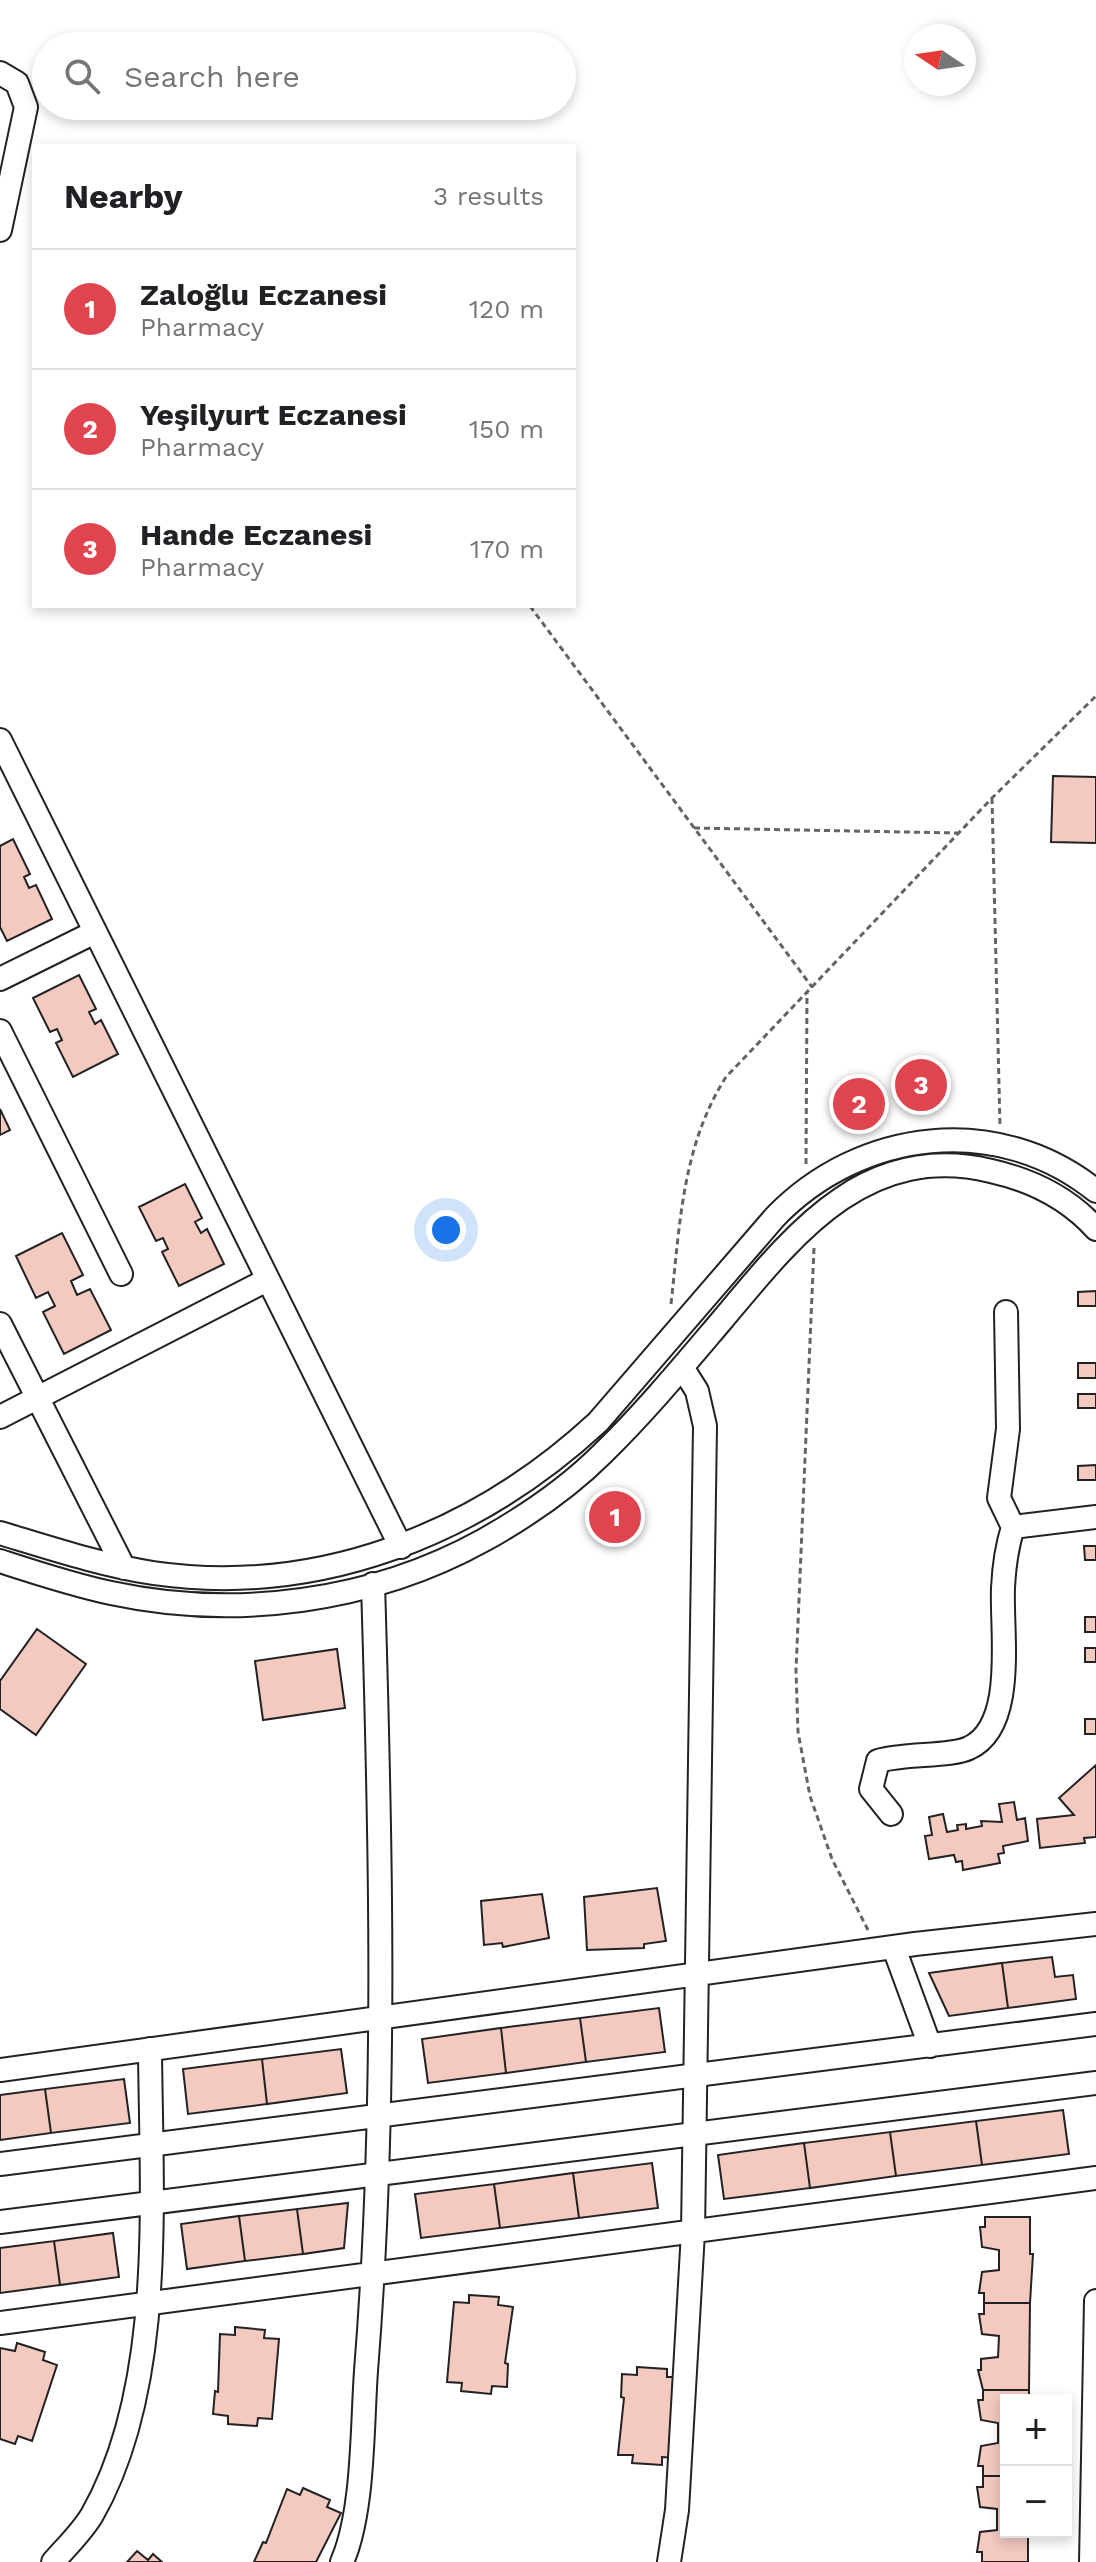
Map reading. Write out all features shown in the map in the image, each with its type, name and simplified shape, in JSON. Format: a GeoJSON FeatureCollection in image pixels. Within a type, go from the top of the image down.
{"type":"FeatureCollection","features":[{"type":"Feature","properties":{"kind":"street"},"geometry":{"type":"LineString","coordinates":[[0,73],[17,83],[25,98],[10,143],[0,230]]}},
{"type":"Feature","properties":{"kind":"street"},"geometry":{"type":"LineString","coordinates":[[0,740],[401,1547]]}},
{"type":"Feature","properties":{"kind":"street"},"geometry":{"type":"LineString","coordinates":[[0,979],[95,932]]}},
{"type":"Feature","properties":{"kind":"street"},"geometry":{"type":"LineString","coordinates":[[0,1031],[121,1274]]}},
{"type":"Feature","properties":{"kind":"street"},"geometry":{"type":"LineString","coordinates":[[0,1533],[124,1568],[196,1577],[271,1577],[329,1568],[401,1547],[463,1519],[538,1473],[598,1422],[775,1217],[806,1188],[846,1163],[904,1143],[946,1138],[1001,1145],[1056,1165],[1096,1191]]}},
{"type":"Feature","properties":{"kind":"street"},"geometry":{"type":"LineString","coordinates":[[0,1561],[111,1594],[181,1604],[283,1603],[373,1584],[459,1553],[546,1501],[603,1453],[682,1367],[783,1246],[834,1201],[871,1182],[936,1165],[988,1170],[1046,1190],[1096,1229]]}},
{"type":"Feature","properties":{"kind":"street"},"geometry":{"type":"LineString","coordinates":[[0,1417],[267,1280]]}},
{"type":"Feature","properties":{"kind":"street"},"geometry":{"type":"LineString","coordinates":[[891,1814],[871,1789],[878,1761],[901,1755],[966,1750],[984,1740],[993,1726],[1005,1662],[1003,1583],[1013,1527],[999,1498],[1008,1429],[1006,1312]]}},
{"type":"Feature","properties":{"kind":"street"},"geometry":{"type":"LineString","coordinates":[[0,1324],[124,1568]]}},
{"type":"Feature","properties":{"kind":"street"},"geometry":{"type":"LineString","coordinates":[[669,2562],[678,2494],[693,2232],[705,1426],[697,1391],[682,1367]]}},
{"type":"Feature","properties":{"kind":"street"},"geometry":{"type":"LineString","coordinates":[[1013,1527],[1096,1517]]}},
{"type":"Feature","properties":{"kind":"street"},"geometry":{"type":"LineString","coordinates":[[342,2562],[355,2519],[374,2275],[380,2018],[373,1584]]}},
{"type":"Feature","properties":{"kind":"street"},"geometry":{"type":"LineString","coordinates":[[0,2070],[1096,1924]]}},
{"type":"Feature","properties":{"kind":"street"},"geometry":{"type":"LineString","coordinates":[[885,1950],[930,2046]]}},
{"type":"Feature","properties":{"kind":"street"},"geometry":{"type":"LineString","coordinates":[[0,2164],[1096,2024]]}},
{"type":"Feature","properties":{"kind":"street"},"geometry":{"type":"LineString","coordinates":[[53,2562],[90,2519],[115,2466],[133,2410],[147,2304],[150,2049]]}},
{"type":"Feature","properties":{"kind":"street"},"geometry":{"type":"LineString","coordinates":[[0,2222],[1096,2083]]}},
{"type":"Feature","properties":{"kind":"street"},"geometry":{"type":"LineString","coordinates":[[0,2323],[1096,2178]]}},
{"type":"Feature","properties":{"kind":"street"},"geometry":{"type":"LineString","coordinates":[[1091,2562],[1096,2301]]}},
{"type":"Feature","properties":{"kind":"path"},"geometry":{"type":"LineString","coordinates":[[531,608],[812,987]]}},
{"type":"Feature","properties":{"kind":"path"},"geometry":{"type":"LineString","coordinates":[[667,1344],[685,1177],[700,1125],[726,1077],[958,833],[1096,696]]}},
{"type":"Feature","properties":{"kind":"path"},"geometry":{"type":"LineString","coordinates":[[992,798],[1001,1145]]}},
{"type":"Feature","properties":{"kind":"path"},"geometry":{"type":"LineString","coordinates":[[694,828],[958,833]]}},
{"type":"Feature","properties":{"kind":"path"},"geometry":{"type":"LineString","coordinates":[[806,1188],[807,992]]}},
{"type":"Feature","properties":{"kind":"path"},"geometry":{"type":"LineString","coordinates":[[814,1246],[796,1670],[798,1732],[820,1828],[874,1939],[885,1950]]}},
{"type":"Feature","properties":{"kind":"building"},"geometry":{"type":"Polygon","coordinates":[[[1053,776],[1096,777],[1096,843],[1051,842],[1053,776]]]}},
{"type":"Feature","properties":{"kind":"building"},"geometry":{"type":"Polygon","coordinates":[[[13,839],[30,874],[24,877],[29,888],[36,885],[52,919],[7,941],[0,927],[0,846],[13,839]]]}},
{"type":"Feature","properties":{"kind":"building"},"geometry":{"type":"Polygon","coordinates":[[[79,975],[96,1009],[89,1012],[95,1024],[101,1020],[118,1054],[73,1077],[56,1043],[62,1040],[57,1029],[50,1032],[33,998],[79,975]]]}},
{"type":"Feature","properties":{"kind":"building"},"geometry":{"type":"Polygon","coordinates":[[[0,1109],[10,1130],[0,1135],[0,1109]]]}},
{"type":"Feature","properties":{"kind":"building"},"geometry":{"type":"Polygon","coordinates":[[[185,1184],[202,1218],[195,1222],[201,1233],[207,1229],[224,1264],[179,1286],[162,1252],[168,1249],[163,1238],[156,1241],[139,1207],[185,1184]]]}},
{"type":"Feature","properties":{"kind":"building"},"geometry":{"type":"Polygon","coordinates":[[[62,1233],[83,1275],[71,1281],[77,1295],[90,1289],[111,1330],[64,1354],[43,1312],[55,1306],[48,1292],[36,1298],[16,1256],[62,1233]]]}},
{"type":"Feature","properties":{"kind":"building"},"geometry":{"type":"Polygon","coordinates":[[[1096,1291],[1096,1306],[1078,1306],[1078,1292],[1096,1291]]]}},
{"type":"Feature","properties":{"kind":"building"},"geometry":{"type":"Polygon","coordinates":[[[1078,1363],[1096,1363],[1096,1378],[1078,1378],[1078,1363]]]}},
{"type":"Feature","properties":{"kind":"building"},"geometry":{"type":"Polygon","coordinates":[[[1078,1394],[1096,1394],[1096,1408],[1078,1408],[1078,1394]]]}},
{"type":"Feature","properties":{"kind":"building"},"geometry":{"type":"Polygon","coordinates":[[[1096,1465],[1096,1480],[1078,1480],[1078,1466],[1096,1465]]]}},
{"type":"Feature","properties":{"kind":"building"},"geometry":{"type":"Polygon","coordinates":[[[1084,1546],[1096,1546],[1096,1560],[1085,1560],[1084,1546]]]}},
{"type":"Feature","properties":{"kind":"building"},"geometry":{"type":"Polygon","coordinates":[[[1085,1617],[1096,1617],[1096,1632],[1085,1632],[1085,1617]]]}},
{"type":"Feature","properties":{"kind":"building"},"geometry":{"type":"Polygon","coordinates":[[[37,1629],[86,1664],[36,1735],[0,1709],[0,1681],[37,1629]]]}},
{"type":"Feature","properties":{"kind":"building"},"geometry":{"type":"Polygon","coordinates":[[[1085,1648],[1096,1648],[1096,1662],[1085,1662],[1085,1648]]]}},
{"type":"Feature","properties":{"kind":"building"},"geometry":{"type":"Polygon","coordinates":[[[337,1649],[345,1708],[263,1720],[255,1661],[337,1649]]]}},
{"type":"Feature","properties":{"kind":"building"},"geometry":{"type":"Polygon","coordinates":[[[1085,1719],[1096,1719],[1096,1734],[1085,1734],[1085,1719]]]}},
{"type":"Feature","properties":{"kind":"building"},"geometry":{"type":"Polygon","coordinates":[[[1096,1765],[1096,1837],[1084,1838],[1085,1843],[1040,1848],[1037,1819],[1074,1815],[1059,1798],[1096,1765]]]}},
{"type":"Feature","properties":{"kind":"building"},"geometry":{"type":"Polygon","coordinates":[[[1014,1802],[1017,1820],[1025,1818],[1028,1841],[1003,1846],[1004,1853],[998,1854],[1000,1863],[963,1870],[962,1861],[956,1862],[954,1855],[929,1859],[925,1836],[932,1835],[929,1817],[943,1814],[947,1832],[958,1830],[957,1825],[966,1824],[966,1829],[982,1826],[981,1821],[1002,1822],[999,1804],[1014,1802]]]}},
{"type":"Feature","properties":{"kind":"building"},"geometry":{"type":"Polygon","coordinates":[[[657,1888],[666,1941],[644,1944],[644,1948],[587,1950],[584,1897],[657,1888]]]}},
{"type":"Feature","properties":{"kind":"building"},"geometry":{"type":"Polygon","coordinates":[[[542,1894],[549,1938],[503,1947],[502,1943],[484,1945],[481,1901],[542,1894]]]}},
{"type":"Feature","properties":{"kind":"building"},"geometry":{"type":"Polygon","coordinates":[[[1052,1957],[1055,1977],[1073,1975],[1076,1999],[1008,2008],[1002,1963],[1052,1957]]]}},
{"type":"Feature","properties":{"kind":"building"},"geometry":{"type":"Polygon","coordinates":[[[1002,1963],[1008,2008],[949,2016],[929,1973],[1002,1963]]]}},
{"type":"Feature","properties":{"kind":"building"},"geometry":{"type":"Polygon","coordinates":[[[659,2008],[665,2052],[586,2062],[580,2018],[659,2008]]]}},
{"type":"Feature","properties":{"kind":"building"},"geometry":{"type":"Polygon","coordinates":[[[580,2018],[586,2062],[506,2073],[501,2028],[580,2018]]]}},
{"type":"Feature","properties":{"kind":"building"},"geometry":{"type":"Polygon","coordinates":[[[501,2028],[506,2073],[428,2083],[422,2039],[501,2028]]]}},
{"type":"Feature","properties":{"kind":"building"},"geometry":{"type":"Polygon","coordinates":[[[341,2049],[347,2093],[267,2104],[262,2059],[341,2049]]]}},
{"type":"Feature","properties":{"kind":"building"},"geometry":{"type":"Polygon","coordinates":[[[262,2059],[267,2104],[188,2114],[183,2069],[262,2059]]]}},
{"type":"Feature","properties":{"kind":"building"},"geometry":{"type":"Polygon","coordinates":[[[124,2079],[130,2123],[51,2133],[45,2089],[124,2079]]]}},
{"type":"Feature","properties":{"kind":"building"},"geometry":{"type":"Polygon","coordinates":[[[45,2089],[51,2133],[0,2140],[0,2095],[45,2089]]]}},
{"type":"Feature","properties":{"kind":"building"},"geometry":{"type":"Polygon","coordinates":[[[1063,2110],[1069,2154],[982,2165],[976,2121],[1063,2110]]]}},
{"type":"Feature","properties":{"kind":"building"},"geometry":{"type":"Polygon","coordinates":[[[976,2121],[982,2165],[896,2176],[890,2132],[976,2121]]]}},
{"type":"Feature","properties":{"kind":"building"},"geometry":{"type":"Polygon","coordinates":[[[890,2132],[896,2176],[810,2188],[804,2143],[890,2132]]]}},
{"type":"Feature","properties":{"kind":"building"},"geometry":{"type":"Polygon","coordinates":[[[804,2143],[810,2188],[724,2199],[718,2155],[804,2143]]]}},
{"type":"Feature","properties":{"kind":"building"},"geometry":{"type":"Polygon","coordinates":[[[652,2163],[658,2208],[579,2218],[573,2173],[652,2163]]]}},
{"type":"Feature","properties":{"kind":"building"},"geometry":{"type":"Polygon","coordinates":[[[573,2173],[579,2218],[500,2228],[494,2184],[573,2173]]]}},
{"type":"Feature","properties":{"kind":"building"},"geometry":{"type":"Polygon","coordinates":[[[494,2184],[500,2228],[421,2238],[415,2194],[494,2184]]]}},
{"type":"Feature","properties":{"kind":"building"},"geometry":{"type":"Polygon","coordinates":[[[348,2203],[344,2248],[303,2254],[297,2209],[348,2203]]]}},
{"type":"Feature","properties":{"kind":"building"},"geometry":{"type":"Polygon","coordinates":[[[297,2209],[303,2254],[245,2261],[239,2216],[297,2209]]]}},
{"type":"Feature","properties":{"kind":"building"},"geometry":{"type":"Polygon","coordinates":[[[239,2216],[245,2261],[187,2269],[181,2224],[239,2216]]]}},
{"type":"Feature","properties":{"kind":"building"},"geometry":{"type":"Polygon","coordinates":[[[985,2217],[1030,2217],[1030,2254],[1033,2254],[1030,2303],[984,2303],[984,2293],[979,2293],[982,2272],[999,2270],[999,2250],[982,2247],[980,2227],[985,2227],[985,2217]]]}},
{"type":"Feature","properties":{"kind":"building"},"geometry":{"type":"Polygon","coordinates":[[[113,2233],[119,2277],[60,2285],[54,2241],[113,2233]]]}},
{"type":"Feature","properties":{"kind":"building"},"geometry":{"type":"Polygon","coordinates":[[[54,2241],[60,2285],[0,2293],[0,2248],[54,2241]]]}},
{"type":"Feature","properties":{"kind":"building"},"geometry":{"type":"Polygon","coordinates":[[[469,2295],[499,2297],[498,2305],[513,2307],[505,2363],[508,2364],[507,2387],[492,2386],[491,2394],[461,2391],[462,2383],[447,2382],[454,2302],[469,2303],[469,2295]]]}},
{"type":"Feature","properties":{"kind":"building"},"geometry":{"type":"Polygon","coordinates":[[[984,2303],[1030,2303],[1029,2390],[983,2390],[978,2370],[981,2370],[981,2359],[998,2357],[999,2336],[982,2334],[979,2314],[984,2314],[984,2303]]]}},
{"type":"Feature","properties":{"kind":"building"},"geometry":{"type":"Polygon","coordinates":[[[235,2327],[265,2330],[264,2338],[279,2339],[272,2419],[258,2418],[257,2426],[228,2424],[228,2416],[213,2414],[215,2391],[218,2392],[220,2334],[235,2335],[235,2327]]]}},
{"type":"Feature","properties":{"kind":"building"},"geometry":{"type":"Polygon","coordinates":[[[17,2343],[45,2352],[43,2360],[57,2365],[32,2441],[18,2436],[15,2444],[0,2439],[0,2348],[15,2351],[17,2343]]]}},
{"type":"Feature","properties":{"kind":"building"},"geometry":{"type":"Polygon","coordinates":[[[637,2367],[667,2369],[667,2377],[681,2377],[677,2458],[662,2457],[662,2465],[632,2463],[633,2455],[618,2455],[624,2398],[621,2397],[622,2374],[637,2375],[637,2367]]]}},
{"type":"Feature","properties":{"kind":"building"},"geometry":{"type":"Polygon","coordinates":[[[983,2390],[1029,2390],[1029,2394],[1000,2394],[1000,2476],[983,2476],[983,2466],[978,2466],[981,2446],[998,2443],[998,2423],[981,2420],[978,2400],[983,2400],[983,2390]]]}},
{"type":"Feature","properties":{"kind":"building"},"geometry":{"type":"Polygon","coordinates":[[[983,2476],[1000,2476],[1000,2538],[1028,2538],[1028,2562],[982,2562],[982,2552],[977,2552],[980,2532],[997,2530],[997,2509],[980,2507],[977,2487],[983,2487],[983,2476]]]}},
{"type":"Feature","properties":{"kind":"building"},"geometry":{"type":"Polygon","coordinates":[[[303,2488],[330,2500],[327,2507],[341,2513],[316,2562],[254,2562],[263,2542],[266,2543],[287,2489],[300,2495],[303,2488]]]}},
{"type":"Feature","properties":{"kind":"building"},"geometry":{"type":"Polygon","coordinates":[[[137,2551],[148,2560],[153,2554],[162,2562],[127,2562],[137,2551]]]}},
{"type":"Feature","properties":{"kind":"place","name":"Hande Eczanesi"},"geometry":{"type":"Point","coordinates":[921,1085]}},
{"type":"Feature","properties":{"kind":"place","name":"Yeşilyurt Eczanesi"},"geometry":{"type":"Point","coordinates":[859,1104]}},
{"type":"Feature","properties":{"kind":"place","name":"Zaloğlu Eczanesi"},"geometry":{"type":"Point","coordinates":[615,1517]}}]}
